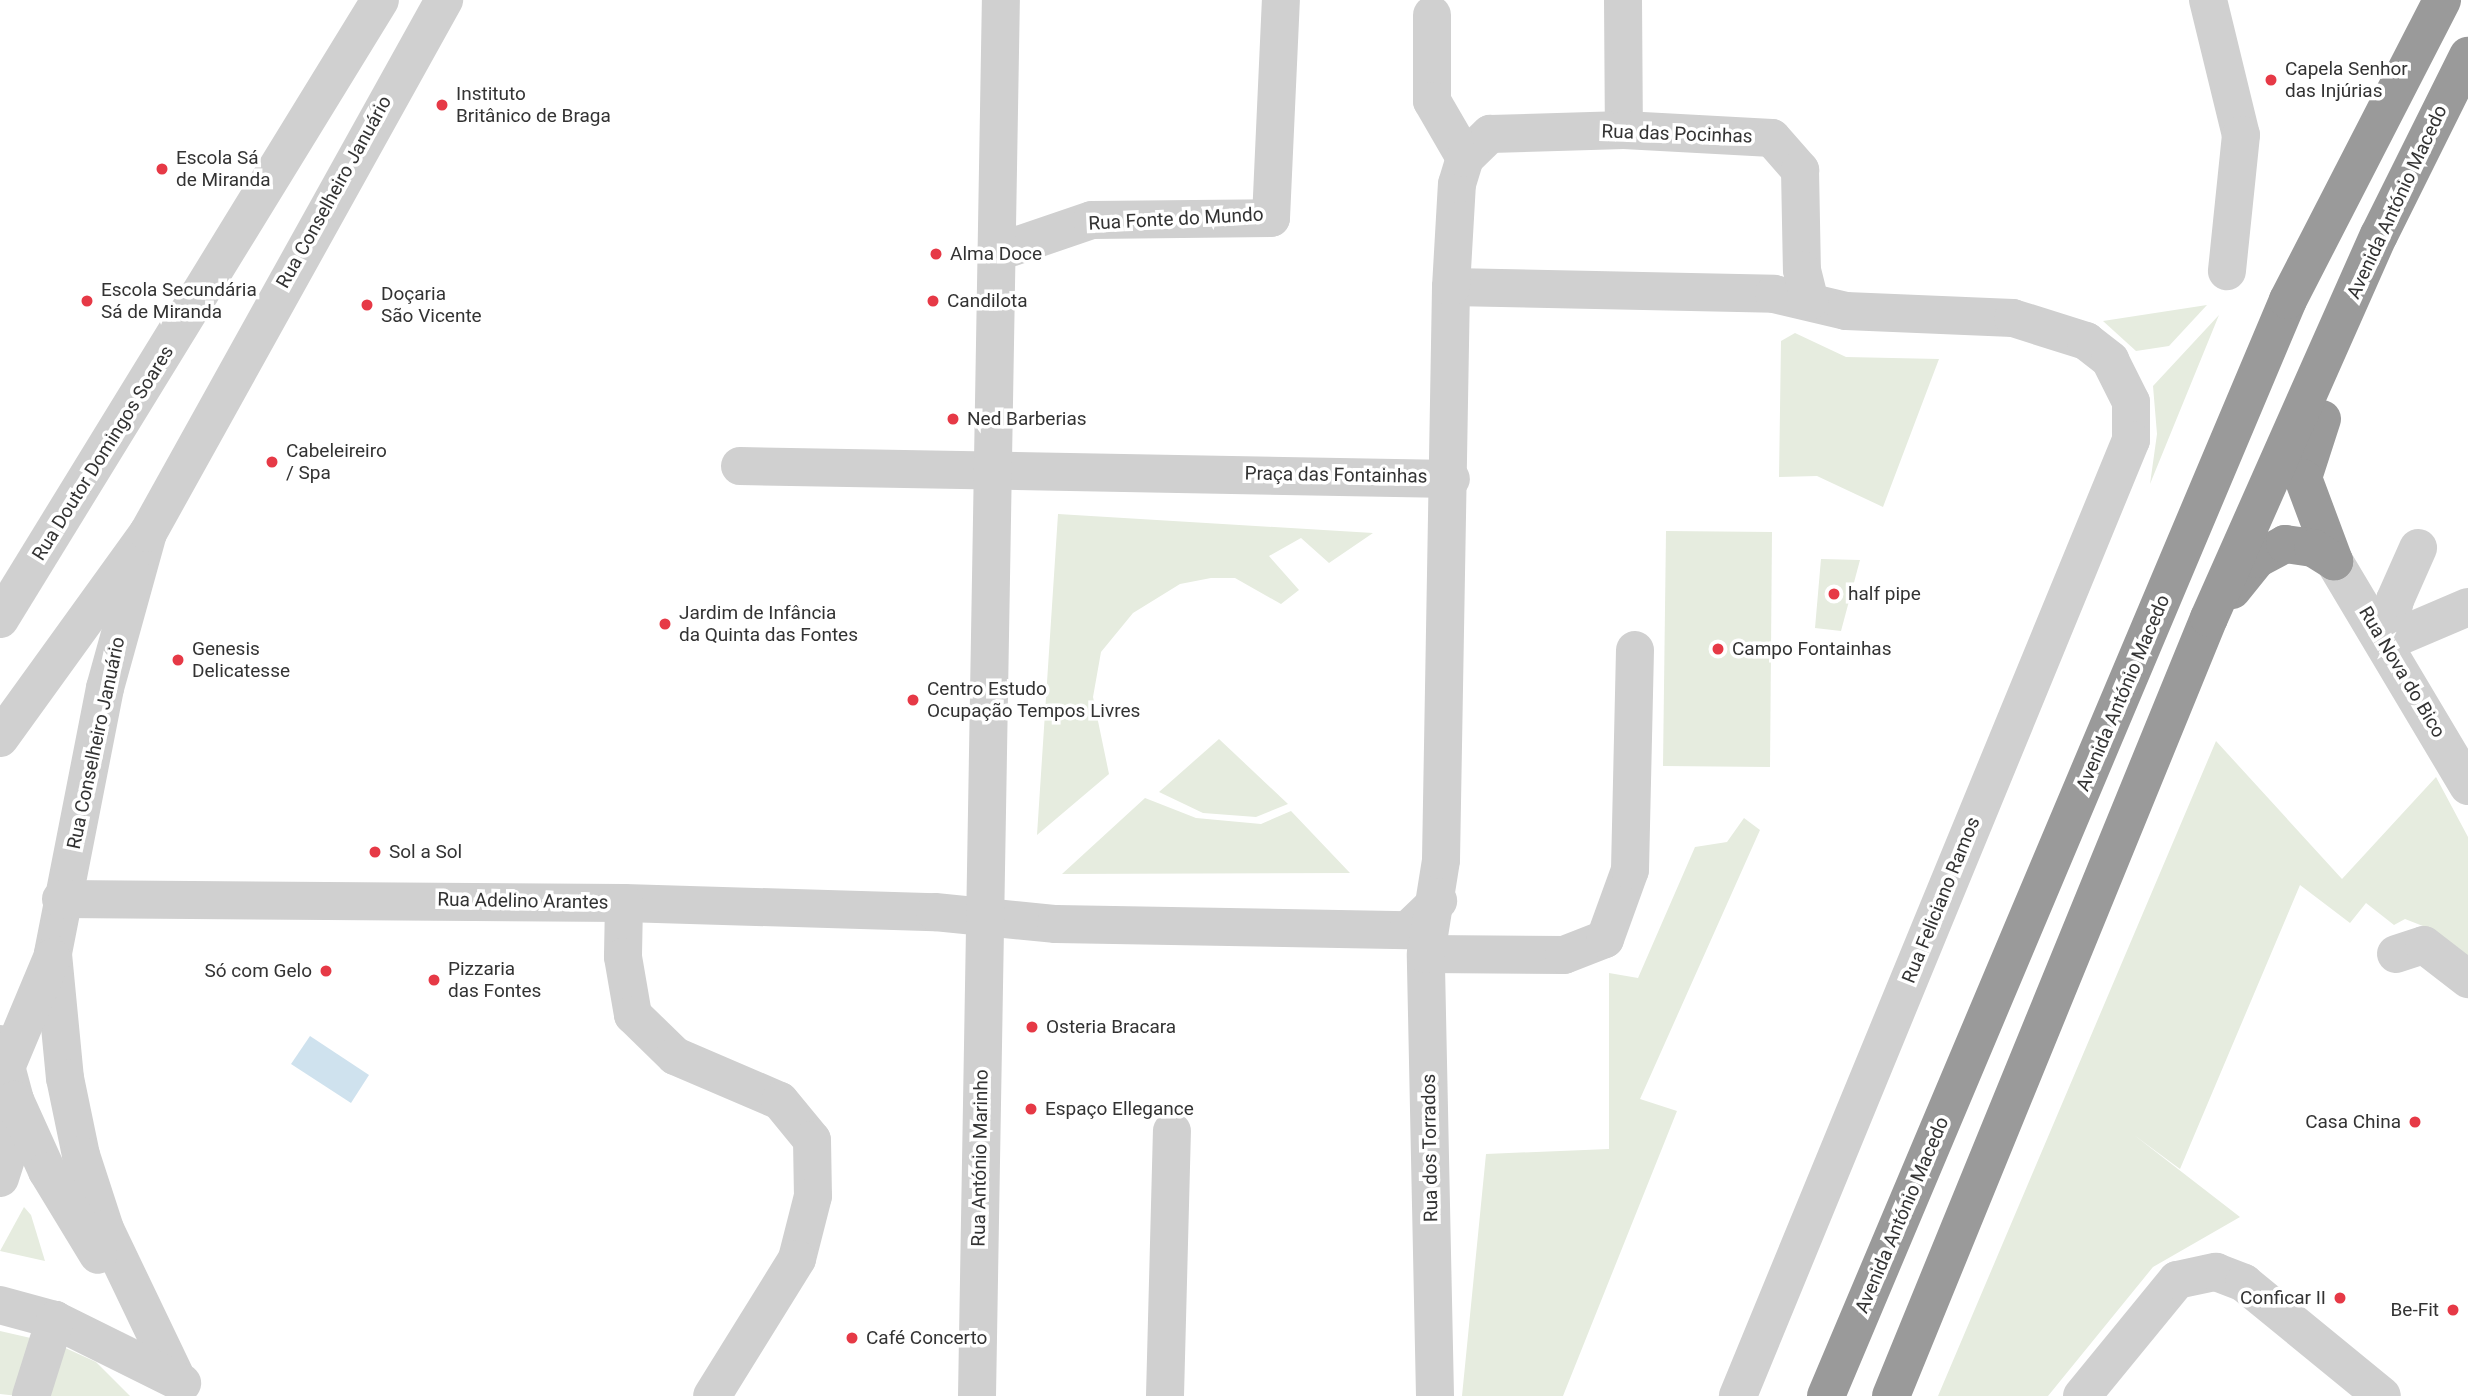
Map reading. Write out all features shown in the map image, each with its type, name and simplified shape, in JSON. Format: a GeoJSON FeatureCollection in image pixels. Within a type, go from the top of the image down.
{"type":"FeatureCollection","features":[{"type":"Feature","properties":{"kind":"highway","name":"Avenida António Macedo"},"geometry":{"type":"LineString","coordinates":[[1825,1396],[2288,300],[2442,0]]}},
{"type":"Feature","properties":{"kind":"highway","name":"Avenida António Macedo"},"geometry":{"type":"LineString","coordinates":[[1891,1396],[2209,618],[2368,260],[2468,56]]}},
{"type":"Feature","properties":{"kind":"highway"},"geometry":{"type":"LineString","coordinates":[[2334,561],[2303,478],[2357,336],[2368,260]]}},
{"type":"Feature","properties":{"kind":"highway"},"geometry":{"type":"LineString","coordinates":[[2209,618],[2257,559],[2285,544],[2314,548],[2334,561]]}},
{"type":"Feature","properties":{"kind":"street","name":"Rua Doutor Domingos Soares"},"geometry":{"type":"LineString","coordinates":[[0,619],[380,0]]}},
{"type":"Feature","properties":{"kind":"street","name":"Rua Conselheiro Januário"},"geometry":{"type":"LineString","coordinates":[[0,738],[148,533],[444,0]]}},
{"type":"Feature","properties":{"kind":"street"},"geometry":{"type":"LineString","coordinates":[[1000,0],[996,468],[985,920],[1408,930],[1438,901]]}},
{"type":"Feature","properties":{"kind":"street","name":"Rua Fonte do Mundo"},"geometry":{"type":"LineString","coordinates":[[998,252],[1092,220],[1271,218],[1281,0]]}},
{"type":"Feature","properties":{"kind":"street"},"geometry":{"type":"LineString","coordinates":[[1623,0],[1624,131]]}},
{"type":"Feature","properties":{"kind":"street"},"geometry":{"type":"LineString","coordinates":[[2208,0],[2241,135],[2227,271]]}},
{"type":"Feature","properties":{"kind":"street"},"geometry":{"type":"LineString","coordinates":[[1432,15],[1432,101],[1465,158],[1457,184],[1451,287],[1451,479]]}},
{"type":"Feature","properties":{"kind":"street","name":"Rua das Pocinhas"},"geometry":{"type":"LineString","coordinates":[[1465,158],[1490,134],[1624,131],[1772,138],[1800,170],[1802,270],[1810,301]]}},
{"type":"Feature","properties":{"kind":"street"},"geometry":{"type":"LineString","coordinates":[[1451,287],[1774,294],[1810,301]]}},
{"type":"Feature","properties":{"kind":"street","name":"Rua Feliciano Ramos"},"geometry":{"type":"LineString","coordinates":[[1738,1396],[2131,440],[2131,402],[2110,360],[2086,341],[2013,318],[1846,311],[1810,301]]}},
{"type":"Feature","properties":{"kind":"street","name":"Praça das Fontainhas"},"geometry":{"type":"LineString","coordinates":[[740,466],[996,468],[1451,479],[1438,901]]}},
{"type":"Feature","properties":{"kind":"street","name":"Rua Conselheiro Januário"},"geometry":{"type":"LineString","coordinates":[[53,954],[61,899],[105,688],[148,533]]}},
{"type":"Feature","properties":{"kind":"street"},"geometry":{"type":"LineString","coordinates":[[2386,642],[2395,600],[2418,548]]}},
{"type":"Feature","properties":{"kind":"street","name":"Rua Nova do Bico"},"geometry":{"type":"LineString","coordinates":[[2334,561],[2386,642],[2468,786]]}},
{"type":"Feature","properties":{"kind":"street"},"geometry":{"type":"LineString","coordinates":[[2386,642],[2468,607]]}},
{"type":"Feature","properties":{"kind":"street"},"geometry":{"type":"LineString","coordinates":[[1426,954],[1564,955],[1605,939],[1630,870],[1635,650]]}},
{"type":"Feature","properties":{"kind":"street","name":"Rua Adelino Arantes"},"geometry":{"type":"LineString","coordinates":[[61,899],[624,903],[935,912],[985,920]]}},
{"type":"Feature","properties":{"kind":"street","name":"Rua dos Torrados"},"geometry":{"type":"LineString","coordinates":[[1435,1396],[1426,954],[1438,901]]}},
{"type":"Feature","properties":{"kind":"street"},"geometry":{"type":"LineString","coordinates":[[624,903],[622,957],[633,1015],[675,1056],[780,1101],[812,1140],[813,1196],[797,1259],[712,1396]]}},
{"type":"Feature","properties":{"kind":"street","name":"Rua António Marinho"},"geometry":{"type":"LineString","coordinates":[[977,1396],[985,920]]}},
{"type":"Feature","properties":{"kind":"street"},"geometry":{"type":"LineString","coordinates":[[2396,954],[2424,945],[2468,979]]}},
{"type":"Feature","properties":{"kind":"street"},"geometry":{"type":"LineString","coordinates":[[53,954],[4,1053],[15,1100],[52,1180],[187,1388]]}},
{"type":"Feature","properties":{"kind":"street"},"geometry":{"type":"LineString","coordinates":[[53,954],[65,1078],[81,1155],[105,1229],[187,1388]]}},
{"type":"Feature","properties":{"kind":"street"},"geometry":{"type":"LineString","coordinates":[[0,1178],[13,1137],[15,1100]]}},
{"type":"Feature","properties":{"kind":"street"},"geometry":{"type":"LineString","coordinates":[[1166,1396],[1172,1131]]}},
{"type":"Feature","properties":{"kind":"street"},"geometry":{"type":"LineString","coordinates":[[2084,1396],[2177,1280],[2216,1272],[2244,1283],[2382,1396]]}},
{"type":"Feature","properties":{"kind":"street"},"geometry":{"type":"LineString","coordinates":[[0,1305],[55,1320],[187,1388]]}},
{"type":"Feature","properties":{"kind":"street"},"geometry":{"type":"LineString","coordinates":[[30,1396],[55,1320]]}},
{"type":"Feature","properties":{"kind":"shaded area"},"geometry":{"type":"Polygon","coordinates":[[[2207,305],[2169,346],[2136,351],[2103,321],[2207,305]]]}},
{"type":"Feature","properties":{"kind":"shaded area"},"geometry":{"type":"Polygon","coordinates":[[[2219,315],[2150,484],[2157,434],[2153,386],[2219,315]]]}},
{"type":"Feature","properties":{"kind":"shaded area"},"geometry":{"type":"Polygon","coordinates":[[[1795,333],[1846,357],[1939,359],[1883,507],[1817,476],[1779,477],[1781,341],[1795,333]]]}},
{"type":"Feature","properties":{"kind":"shaded area"},"geometry":{"type":"Polygon","coordinates":[[[1058,514],[1373,533],[1329,563],[1301,538],[1269,556],[1299,590],[1281,604],[1235,578],[1211,578],[1180,584],[1133,613],[1101,652],[1093,697],[1109,774],[1037,835],[1058,514]]]}},
{"type":"Feature","properties":{"kind":"shaded area","name":"Campo Fontainhas"},"geometry":{"type":"Polygon","coordinates":[[[1666,531],[1772,532],[1770,767],[1663,766],[1666,531]]]}},
{"type":"Feature","properties":{"kind":"shaded area","name":"half pipe"},"geometry":{"type":"Polygon","coordinates":[[[1821,559],[1860,560],[1841,631],[1815,628],[1821,559]]]}},
{"type":"Feature","properties":{"kind":"shaded area"},"geometry":{"type":"Polygon","coordinates":[[[1219,739],[1288,804],[1256,817],[1203,813],[1159,792],[1219,739]]]}},
{"type":"Feature","properties":{"kind":"shaded area"},"geometry":{"type":"Polygon","coordinates":[[[2216,741],[2342,879],[2436,777],[2468,837],[2468,962],[2428,928],[2405,919],[2394,925],[2366,903],[2350,923],[2300,885],[2180,1169],[2134,1135],[2240,1217],[2153,1267],[2048,1396],[1938,1396],[2216,741]]]}},
{"type":"Feature","properties":{"kind":"shaded area"},"geometry":{"type":"Polygon","coordinates":[[[1145,798],[1196,818],[1261,824],[1291,811],[1350,873],[1062,874],[1145,798]]]}},
{"type":"Feature","properties":{"kind":"shaded area"},"geometry":{"type":"Polygon","coordinates":[[[1744,818],[1760,830],[1640,1099],[1677,1111],[1563,1396],[1462,1396],[1486,1154],[1609,1149],[1609,973],[1638,978],[1695,847],[1727,842],[1744,818]]]}},
{"type":"Feature","properties":{"kind":"shaded area"},"geometry":{"type":"Polygon","coordinates":[[[24,1207],[31,1215],[45,1261],[0,1251],[24,1207]]]}},
{"type":"Feature","properties":{"kind":"shaded area"},"geometry":{"type":"Polygon","coordinates":[[[0,1331],[35,1339],[18,1396],[0,1394],[0,1331]]]}},
{"type":"Feature","properties":{"kind":"shaded area"},"geometry":{"type":"Polygon","coordinates":[[[61,1346],[96,1362],[130,1396],[44,1396],[61,1346]]]}},
{"type":"Feature","properties":{"kind":"water"},"geometry":{"type":"Polygon","coordinates":[[[310,1036],[369,1075],[351,1103],[291,1064],[310,1036]]]}},
{"type":"Feature","properties":{"kind":"place","name":"Capela Senhor das Injúrias"},"geometry":{"type":"Point","coordinates":[2271,80]}},
{"type":"Feature","properties":{"kind":"place","name":"Instituto Britânico de Braga"},"geometry":{"type":"Point","coordinates":[442,105]}},
{"type":"Feature","properties":{"kind":"place","name":"Escola Sá de Miranda"},"geometry":{"type":"Point","coordinates":[162,169]}},
{"type":"Feature","properties":{"kind":"place","name":"Alma Doce"},"geometry":{"type":"Point","coordinates":[936,254]}},
{"type":"Feature","properties":{"kind":"place","name":"Escola Secundária Sá de Miranda"},"geometry":{"type":"Point","coordinates":[87,301]}},
{"type":"Feature","properties":{"kind":"place","name":"Candilota"},"geometry":{"type":"Point","coordinates":[933,301]}},
{"type":"Feature","properties":{"kind":"place","name":"Doçaria São Vicente"},"geometry":{"type":"Point","coordinates":[367,305]}},
{"type":"Feature","properties":{"kind":"place","name":"Ned Barberias"},"geometry":{"type":"Point","coordinates":[953,419]}},
{"type":"Feature","properties":{"kind":"place","name":"Cabeleireiro / Spa"},"geometry":{"type":"Point","coordinates":[272,462]}},
{"type":"Feature","properties":{"kind":"place","name":"half pipe"},"geometry":{"type":"Point","coordinates":[1834,594]}},
{"type":"Feature","properties":{"kind":"place","name":"Jardim de Infância da Quinta das Fontes"},"geometry":{"type":"Point","coordinates":[665,624]}},
{"type":"Feature","properties":{"kind":"place","name":"Campo Fontainhas"},"geometry":{"type":"Point","coordinates":[1718,649]}},
{"type":"Feature","properties":{"kind":"place","name":"Genesis Delicatesse"},"geometry":{"type":"Point","coordinates":[178,660]}},
{"type":"Feature","properties":{"kind":"place","name":"Centro Estudo Ocupação Tempos Livres"},"geometry":{"type":"Point","coordinates":[913,700]}},
{"type":"Feature","properties":{"kind":"place","name":"Sol a Sol"},"geometry":{"type":"Point","coordinates":[375,852]}},
{"type":"Feature","properties":{"kind":"place","name":"Só com Gelo"},"geometry":{"type":"Point","coordinates":[326,971]}},
{"type":"Feature","properties":{"kind":"place","name":"Pizzaria das Fontes"},"geometry":{"type":"Point","coordinates":[434,980]}},
{"type":"Feature","properties":{"kind":"place","name":"Osteria Bracara"},"geometry":{"type":"Point","coordinates":[1032,1027]}},
{"type":"Feature","properties":{"kind":"place","name":"Espaço Ellegance"},"geometry":{"type":"Point","coordinates":[1031,1109]}},
{"type":"Feature","properties":{"kind":"place","name":"Casa China"},"geometry":{"type":"Point","coordinates":[2415,1122]}},
{"type":"Feature","properties":{"kind":"place","name":"Conficar II"},"geometry":{"type":"Point","coordinates":[2340,1298]}},
{"type":"Feature","properties":{"kind":"place","name":"Be-Fit"},"geometry":{"type":"Point","coordinates":[2453,1310]}},
{"type":"Feature","properties":{"kind":"place","name":"Café Concerto"},"geometry":{"type":"Point","coordinates":[852,1338]}}]}
